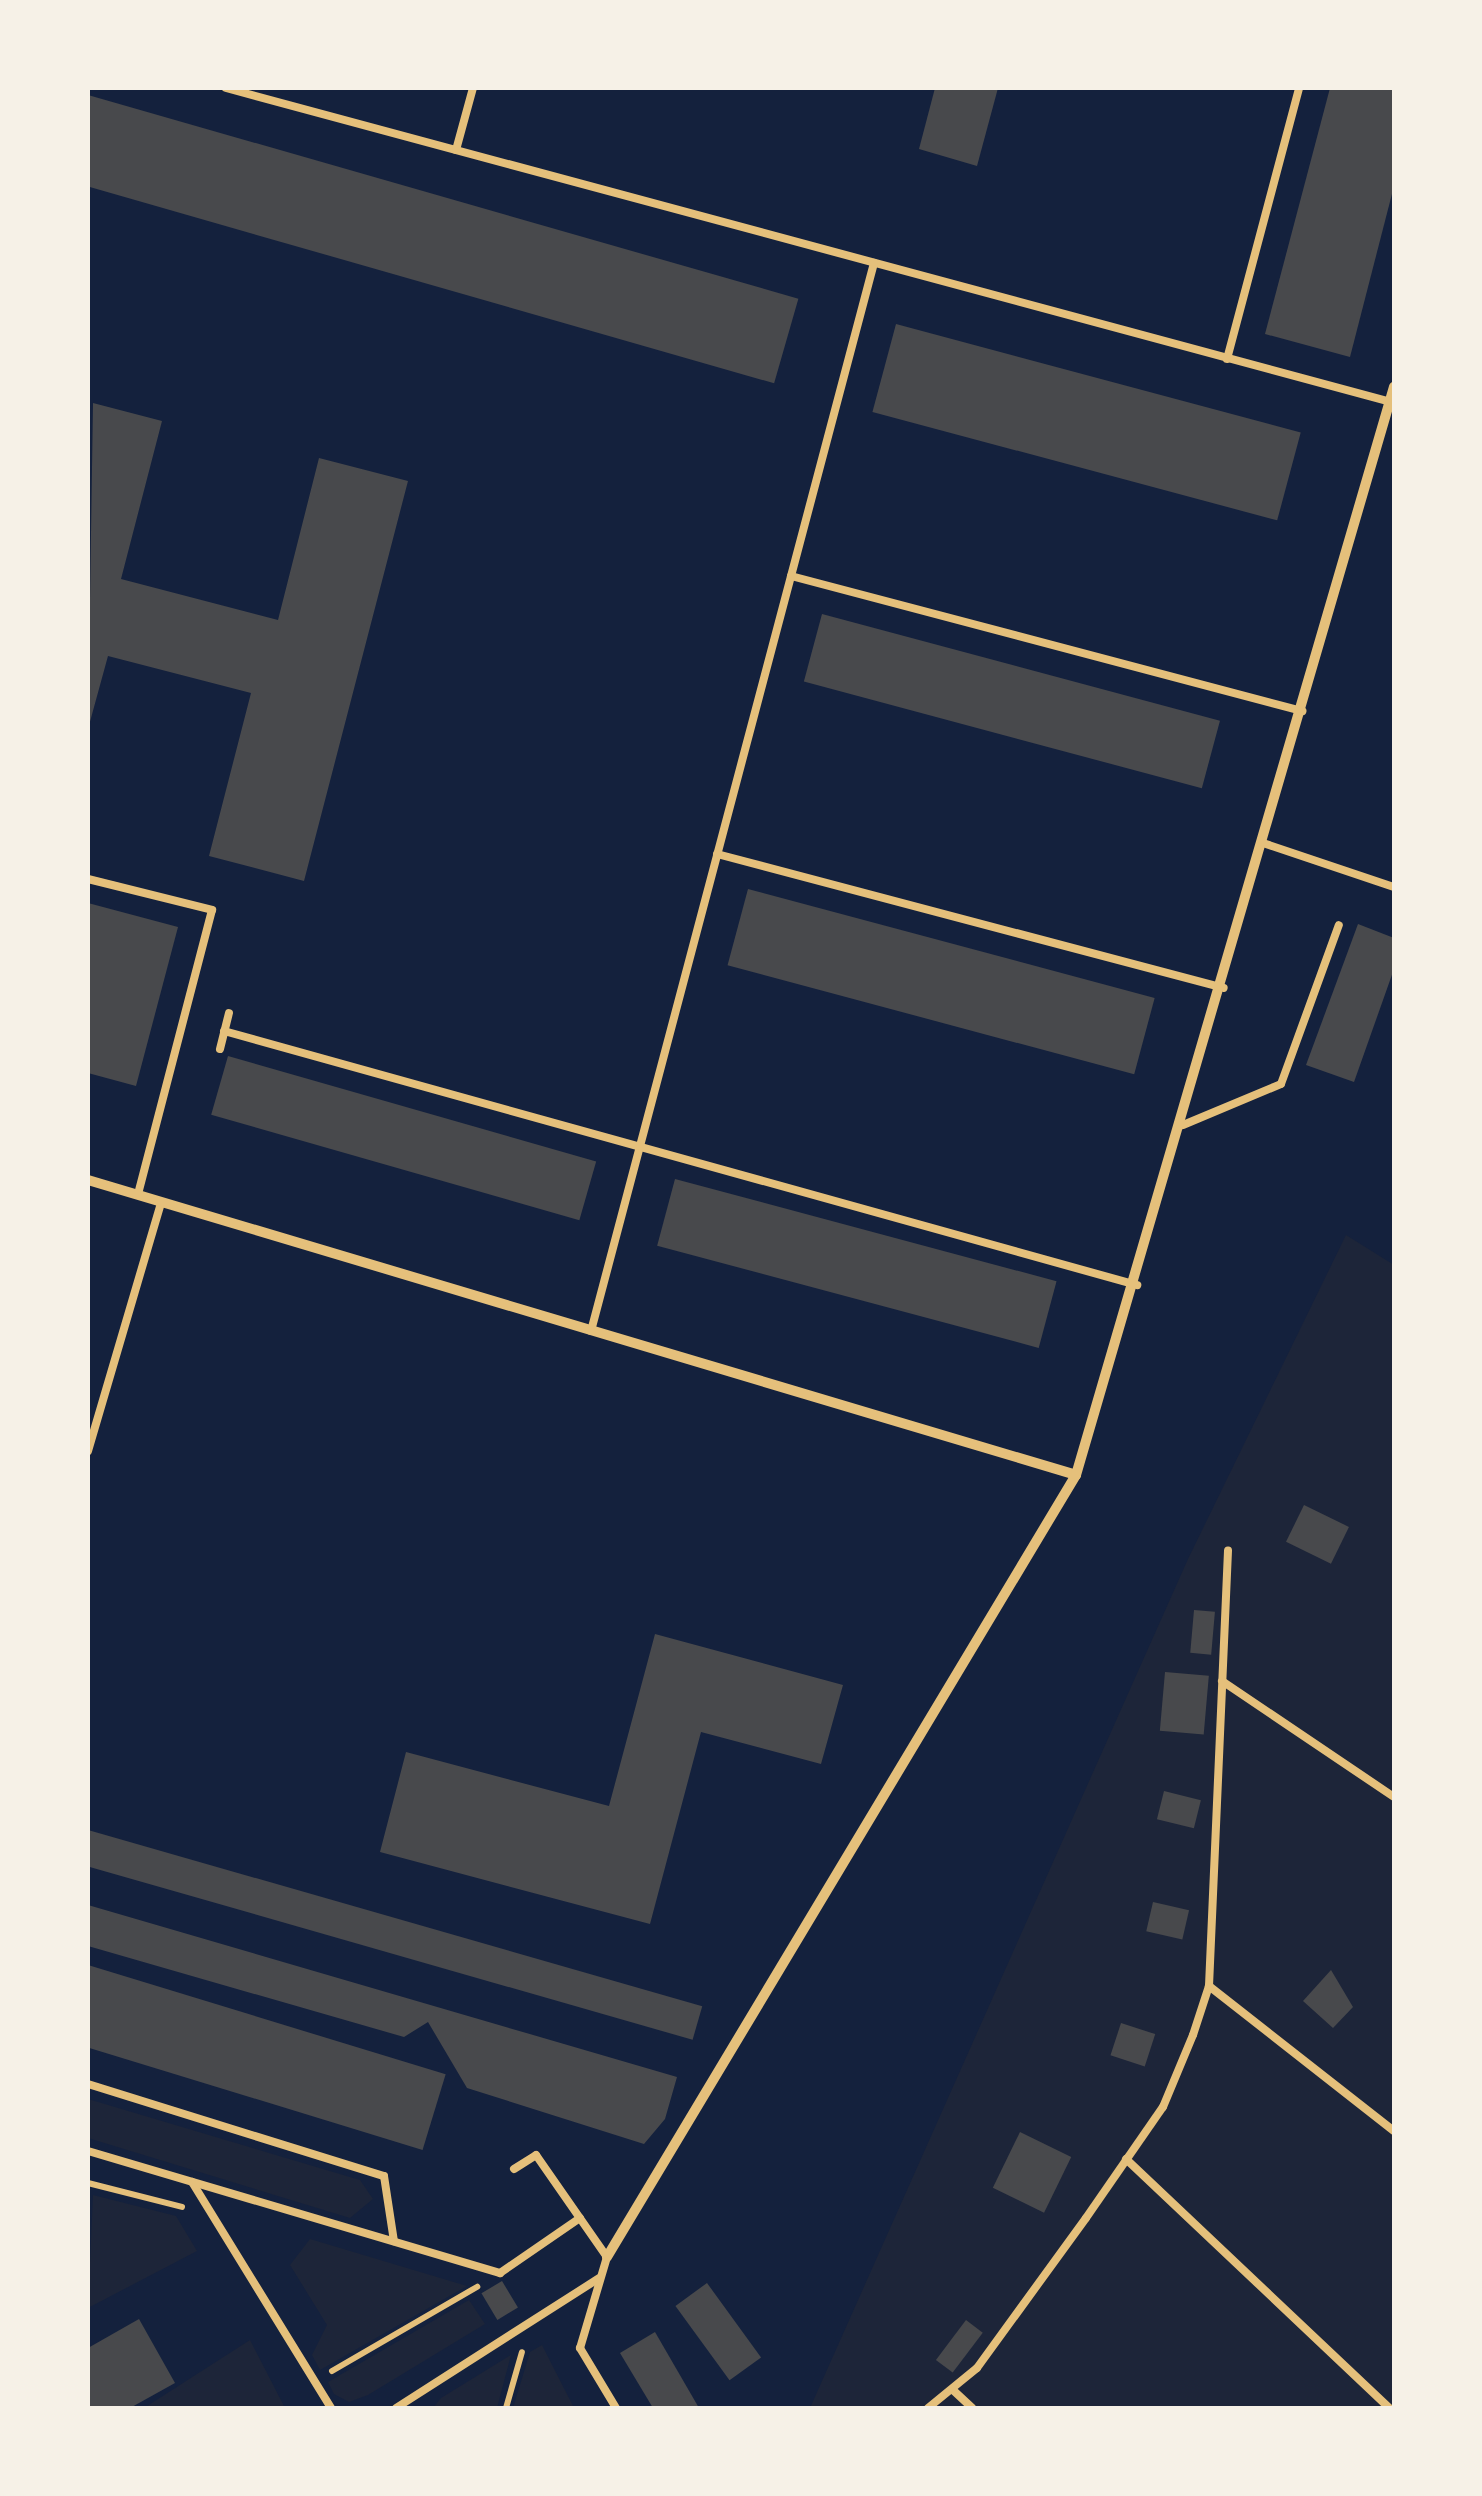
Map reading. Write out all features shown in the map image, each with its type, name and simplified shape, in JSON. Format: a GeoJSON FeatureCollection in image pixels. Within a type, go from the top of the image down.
{"type":"FeatureCollection","features":[{"type":"Feature","properties":{"kind":"street"},"geometry":{"type":"LineString","coordinates":[[607,2257],[1076,1476],[1224,988],[1394,387]]}},
{"type":"Feature","properties":{"kind":"street"},"geometry":{"type":"LineString","coordinates":[[88,1180],[1076,1476]]}},
{"type":"Feature","properties":{"kind":"lane"},"geometry":{"type":"LineString","coordinates":[[226,88],[1391,402]]}},
{"type":"Feature","properties":{"kind":"lane"},"geometry":{"type":"LineString","coordinates":[[456,150],[473,88]]}},
{"type":"Feature","properties":{"kind":"lane"},"geometry":{"type":"LineString","coordinates":[[1226,359],[1299,88]]}},
{"type":"Feature","properties":{"kind":"lane"},"geometry":{"type":"LineString","coordinates":[[590,1331],[874,264]]}},
{"type":"Feature","properties":{"kind":"lane"},"geometry":{"type":"LineString","coordinates":[[791,576],[1302,712]]}},
{"type":"Feature","properties":{"kind":"lane"},"geometry":{"type":"LineString","coordinates":[[1264,843],[1394,887]]}},
{"type":"Feature","properties":{"kind":"lane"},"geometry":{"type":"LineString","coordinates":[[717,854],[1224,988]]}},
{"type":"Feature","properties":{"kind":"lane"},"geometry":{"type":"LineString","coordinates":[[88,879],[212,910],[138,1195]]}},
{"type":"Feature","properties":{"kind":"lane"},"geometry":{"type":"LineString","coordinates":[[1183,1125],[1281,1084],[1339,926]]}},
{"type":"Feature","properties":{"kind":"lane"},"geometry":{"type":"LineString","coordinates":[[220,1049],[229,1012]]}},
{"type":"Feature","properties":{"kind":"lane"},"geometry":{"type":"LineString","coordinates":[[224,1031],[1137,1285]]}},
{"type":"Feature","properties":{"kind":"lane"},"geometry":{"type":"LineString","coordinates":[[88,1450],[161,1203]]}},
{"type":"Feature","properties":{"kind":"lane"},"geometry":{"type":"LineString","coordinates":[[928,2408],[954,2391],[1163,2107],[1209,1986],[1228,1550]]}},
{"type":"Feature","properties":{"kind":"lane"},"geometry":{"type":"LineString","coordinates":[[1222,1681],[1394,1797]]}},
{"type":"Feature","properties":{"kind":"lane"},"geometry":{"type":"LineString","coordinates":[[1209,1986],[1394,2131]]}},
{"type":"Feature","properties":{"kind":"lane"},"geometry":{"type":"LineString","coordinates":[[88,2084],[384,2176],[394,2241]]}},
{"type":"Feature","properties":{"kind":"lane"},"geometry":{"type":"LineString","coordinates":[[88,2151],[500,2273],[580,2218]]}},
{"type":"Feature","properties":{"kind":"lane"},"geometry":{"type":"LineString","coordinates":[[514,2169],[536,2156],[607,2257],[580,2348],[616,2408]]}},
{"type":"Feature","properties":{"kind":"lane"},"geometry":{"type":"LineString","coordinates":[[1126,2159],[1389,2408]]}},
{"type":"Feature","properties":{"kind":"lane"},"geometry":{"type":"LineString","coordinates":[[192,2182],[331,2408]]}},
{"type":"Feature","properties":{"kind":"lane"},"geometry":{"type":"LineString","coordinates":[[396,2408],[599,2278]]}},
{"type":"Feature","properties":{"kind":"lane"},"geometry":{"type":"LineString","coordinates":[[954,2391],[972,2408]]}},
{"type":"Feature","properties":{"kind":"path"},"geometry":{"type":"LineString","coordinates":[[88,2183],[182,2206],[191,2222]]}},
{"type":"Feature","properties":{"kind":"path"},"geometry":{"type":"LineString","coordinates":[[315,2382],[500,2273]]}},
{"type":"Feature","properties":{"kind":"path"},"geometry":{"type":"LineString","coordinates":[[506,2408],[529,2323]]}},
{"type":"Feature","properties":{"kind":"shaded area"},"geometry":{"type":"Polygon","coordinates":[[[1346,1235],[1394,1265],[1394,2408],[810,2408],[1188,1559],[1346,1235]]]}},
{"type":"Feature","properties":{"kind":"shaded area"},"geometry":{"type":"Polygon","coordinates":[[[88,2099],[360,2180],[373,2199],[350,2218],[88,2138],[88,2099]]]}},
{"type":"Feature","properties":{"kind":"shaded area"},"geometry":{"type":"Polygon","coordinates":[[[93,2195],[176,2216],[197,2251],[88,2308],[93,2195]]]}},
{"type":"Feature","properties":{"kind":"shaded area"},"geometry":{"type":"Polygon","coordinates":[[[310,2239],[467,2286],[320,2370],[312,2355],[327,2325],[290,2265],[310,2239]]]}},
{"type":"Feature","properties":{"kind":"shaded area"},"geometry":{"type":"Polygon","coordinates":[[[469,2300],[485,2324],[368,2395],[349,2402],[334,2394],[328,2382],[469,2300]]]}},
{"type":"Feature","properties":{"kind":"shaded area"},"geometry":{"type":"Polygon","coordinates":[[[250,2340],[285,2408],[144,2408],[250,2340]]]}},
{"type":"Feature","properties":{"kind":"shaded area"},"geometry":{"type":"Polygon","coordinates":[[[542,2345],[574,2408],[513,2408],[530,2352],[542,2345]]]}},
{"type":"Feature","properties":{"kind":"shaded area"},"geometry":{"type":"Polygon","coordinates":[[[511,2355],[497,2408],[433,2408],[441,2398],[511,2355]]]}},
{"type":"Feature","properties":{"kind":"building"},"geometry":{"type":"Polygon","coordinates":[[[935,88],[998,88],[977,166],[919,149],[935,88]]]}},
{"type":"Feature","properties":{"kind":"building"},"geometry":{"type":"Polygon","coordinates":[[[1330,88],[1394,88],[1394,186],[1350,357],[1265,334],[1330,88]]]}},
{"type":"Feature","properties":{"kind":"building"},"geometry":{"type":"Polygon","coordinates":[[[88,95],[798,299],[774,383],[88,187],[88,95]]]}},
{"type":"Feature","properties":{"kind":"building"},"geometry":{"type":"Polygon","coordinates":[[[896,324],[1301,432],[1277,520],[872,412],[896,324]]]}},
{"type":"Feature","properties":{"kind":"building"},"geometry":{"type":"Polygon","coordinates":[[[93,403],[162,421],[121,579],[278,620],[319,458],[408,481],[304,881],[209,856],[251,693],[108,656],[88,729],[93,403]]]}},
{"type":"Feature","properties":{"kind":"building"},"geometry":{"type":"Polygon","coordinates":[[[822,614],[1220,721],[1202,788],[804,682],[822,614]]]}},
{"type":"Feature","properties":{"kind":"building"},"geometry":{"type":"Polygon","coordinates":[[[748,889],[1155,998],[1134,1074],[728,965],[748,889]]]}},
{"type":"Feature","properties":{"kind":"building"},"geometry":{"type":"Polygon","coordinates":[[[88,903],[178,927],[136,1086],[88,1073],[88,903]]]}},
{"type":"Feature","properties":{"kind":"building"},"geometry":{"type":"Polygon","coordinates":[[[1358,924],[1394,938],[1394,969],[1354,1082],[1306,1065],[1358,924]]]}},
{"type":"Feature","properties":{"kind":"building"},"geometry":{"type":"Polygon","coordinates":[[[228,1056],[596,1162],[579,1220],[211,1115],[228,1056]]]}},
{"type":"Feature","properties":{"kind":"building"},"geometry":{"type":"Polygon","coordinates":[[[675,1179],[1057,1281],[1039,1348],[657,1246],[675,1179]]]}},
{"type":"Feature","properties":{"kind":"building"},"geometry":{"type":"Polygon","coordinates":[[[1304,1505],[1349,1527],[1331,1564],[1286,1542],[1304,1505]]]}},
{"type":"Feature","properties":{"kind":"building"},"geometry":{"type":"Polygon","coordinates":[[[1194,1610],[1215,1612],[1211,1655],[1190,1653],[1194,1610]]]}},
{"type":"Feature","properties":{"kind":"building"},"geometry":{"type":"Polygon","coordinates":[[[655,1634],[843,1685],[821,1764],[701,1732],[650,1924],[380,1852],[406,1752],[609,1806],[655,1634]]]}},
{"type":"Feature","properties":{"kind":"building"},"geometry":{"type":"Polygon","coordinates":[[[1165,1672],[1209,1676],[1204,1735],[1160,1731],[1165,1672]]]}},
{"type":"Feature","properties":{"kind":"building"},"geometry":{"type":"Polygon","coordinates":[[[1164,1791],[1201,1800],[1194,1828],[1157,1819],[1164,1791]]]}},
{"type":"Feature","properties":{"kind":"building"},"geometry":{"type":"Polygon","coordinates":[[[88,1830],[702,2006],[693,2040],[88,1866],[88,1830]]]}},
{"type":"Feature","properties":{"kind":"building"},"geometry":{"type":"Polygon","coordinates":[[[1153,1902],[1189,1910],[1182,1940],[1146,1931],[1153,1902]]]}},
{"type":"Feature","properties":{"kind":"building"},"geometry":{"type":"Polygon","coordinates":[[[88,1905],[677,2077],[665,2119],[644,2144],[467,2088],[428,2022],[404,2037],[88,1946],[88,1905]]]}},
{"type":"Feature","properties":{"kind":"building"},"geometry":{"type":"Polygon","coordinates":[[[88,1965],[446,2074],[423,2150],[88,2048],[88,1965]]]}},
{"type":"Feature","properties":{"kind":"building"},"geometry":{"type":"Polygon","coordinates":[[[1331,1970],[1353,2007],[1333,2028],[1303,2001],[1331,1970]]]}},
{"type":"Feature","properties":{"kind":"building"},"geometry":{"type":"Polygon","coordinates":[[[1121,2023],[1155,2034],[1145,2066],[1110,2055],[1121,2023]]]}},
{"type":"Feature","properties":{"kind":"building"},"geometry":{"type":"Polygon","coordinates":[[[1020,2132],[1071,2157],[1044,2213],[993,2188],[1020,2132]]]}},
{"type":"Feature","properties":{"kind":"building"},"geometry":{"type":"Polygon","coordinates":[[[502,2281],[518,2308],[497,2320],[481,2293],[502,2281]]]}},
{"type":"Feature","properties":{"kind":"building"},"geometry":{"type":"Polygon","coordinates":[[[707,2283],[761,2357],[730,2380],[675,2306],[707,2283]]]}},
{"type":"Feature","properties":{"kind":"building"},"geometry":{"type":"Polygon","coordinates":[[[139,2319],[175,2383],[130,2408],[88,2408],[88,2348],[139,2319]]]}},
{"type":"Feature","properties":{"kind":"building"},"geometry":{"type":"Polygon","coordinates":[[[966,2320],[983,2333],[953,2373],[936,2360],[966,2320]]]}},
{"type":"Feature","properties":{"kind":"building"},"geometry":{"type":"Polygon","coordinates":[[[655,2332],[699,2408],[653,2408],[620,2353],[655,2332]]]}}]}
